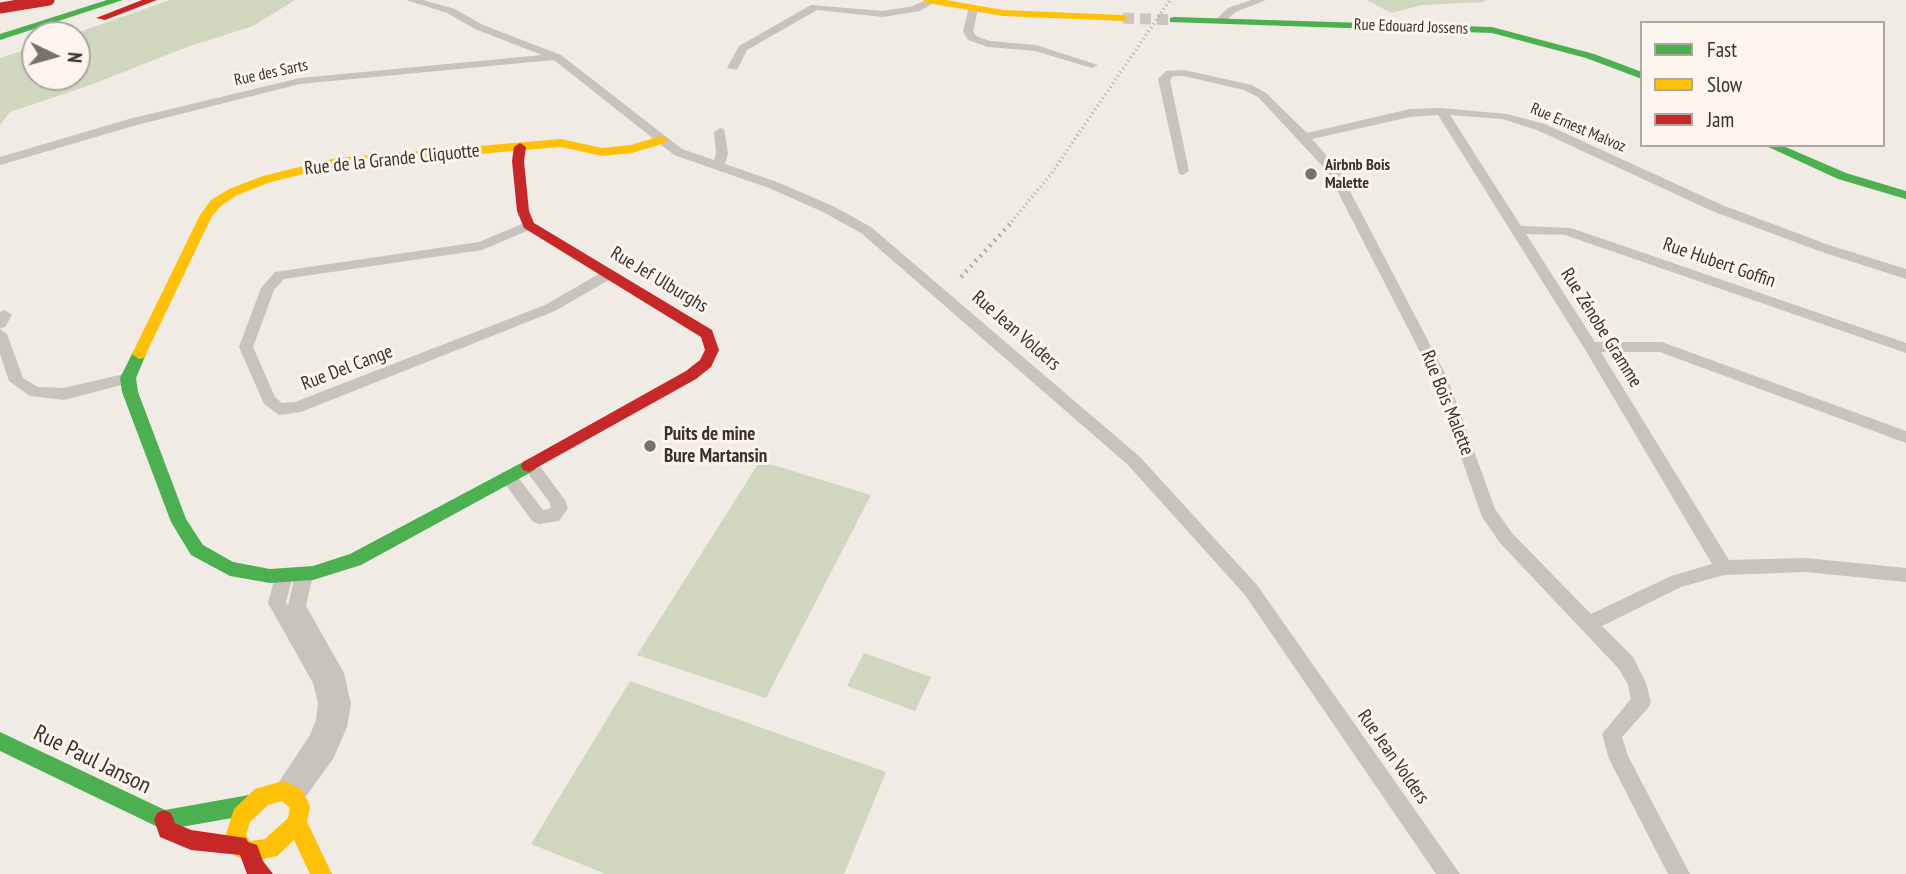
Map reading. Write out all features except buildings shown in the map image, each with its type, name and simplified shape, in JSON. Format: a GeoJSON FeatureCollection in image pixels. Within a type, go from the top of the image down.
{"type":"FeatureCollection","features":[{"type":"Feature","properties":{"kind":"main road"},"geometry":{"type":"LineString","coordinates":[[0,17],[40,0]]}},
{"type":"Feature","properties":{"kind":"main road"},"geometry":{"type":"LineString","coordinates":[[0,8],[49,0]]}},
{"type":"Feature","properties":{"kind":"main road"},"geometry":{"type":"LineString","coordinates":[[0,37],[118,0]]}},
{"type":"Feature","properties":{"kind":"main road"},"geometry":{"type":"LineString","coordinates":[[91,21],[152,0]]}},
{"type":"Feature","properties":{"kind":"main road"},"geometry":{"type":"LineString","coordinates":[[930,1],[973,9],[1051,17],[1123,18]]}},
{"type":"Feature","properties":{"kind":"main road","name":"Rue Edouard Jossens"},"geometry":{"type":"LineString","coordinates":[[1174,20],[1492,30],[1590,56],[1640,75]]}},
{"type":"Feature","properties":{"kind":"main road"},"geometry":{"type":"LineString","coordinates":[[0,51],[21,44]]}},
{"type":"Feature","properties":{"kind":"main road","name":"Rue de la Grande Cliquotte"},"geometry":{"type":"LineString","coordinates":[[128,379],[206,215],[223,197],[267,179],[326,164],[567,143],[590,152],[601,152],[632,149],[661,140]]}},
{"type":"Feature","properties":{"kind":"main road"},"geometry":{"type":"LineString","coordinates":[[520,147],[518,161],[523,211],[529,225]]}},
{"type":"Feature","properties":{"kind":"main road"},"geometry":{"type":"LineString","coordinates":[[1775,147],[1842,176],[1906,195]]}},
{"type":"Feature","properties":{"kind":"main road","name":"Rue Jef Ulburghs"},"geometry":{"type":"LineString","coordinates":[[284,576],[304,575],[370,554],[691,374],[710,357],[712,345],[707,334],[529,225]]}},
{"type":"Feature","properties":{"kind":"main road"},"geometry":{"type":"LineString","coordinates":[[128,379],[130,392],[189,542],[208,559],[230,569],[257,575],[284,576]]}},
{"type":"Feature","properties":{"kind":"main road","name":"Rue Paul Janson"},"geometry":{"type":"LineString","coordinates":[[0,741],[164,820],[249,805]]}},
{"type":"Feature","properties":{"kind":"main road"},"geometry":{"type":"LineString","coordinates":[[245,848],[270,849],[297,823],[300,807],[289,793],[262,796],[249,805],[240,816],[236,827],[235,837],[245,848],[255,868],[262,874]]}},
{"type":"Feature","properties":{"kind":"main road","name":"Rue Paul Janson"},"geometry":{"type":"LineString","coordinates":[[164,820],[167,830],[191,840],[245,848]]}},
{"type":"Feature","properties":{"kind":"main road"},"geometry":{"type":"LineString","coordinates":[[297,823],[321,874]]}},
{"type":"Feature","properties":{"kind":"street","name":"Rue Jean Volders"},"geometry":{"type":"LineString","coordinates":[[411,0],[451,11],[479,27],[557,57],[678,152],[828,209],[866,230],[1134,461],[1251,590],[1449,874]]}},
{"type":"Feature","properties":{"kind":"street"},"geometry":{"type":"LineString","coordinates":[[1219,21],[1232,10],[1261,0]]}},
{"type":"Feature","properties":{"kind":"street"},"geometry":{"type":"LineString","coordinates":[[733,68],[743,48],[814,7],[883,14],[916,9],[930,1]]}},
{"type":"Feature","properties":{"kind":"street"},"geometry":{"type":"LineString","coordinates":[[973,9],[968,31],[972,38],[988,44],[1036,48],[1092,65]]}},
{"type":"Feature","properties":{"kind":"street","name":"Rue des Sarts"},"geometry":{"type":"LineString","coordinates":[[0,161],[133,122],[300,81],[557,57]]}},
{"type":"Feature","properties":{"kind":"street","name":"Rue Bois Malette"},"geometry":{"type":"LineString","coordinates":[[1183,171],[1164,79],[1170,73],[1184,73],[1248,87],[1262,95],[1333,170],[1440,377],[1488,512],[1506,538],[1626,663],[1637,683],[1640,702],[1612,734],[1619,759],[1679,874]]}},
{"type":"Feature","properties":{"kind":"street","name":"Rue Ernest Malvoz"},"geometry":{"type":"LineString","coordinates":[[1304,137],[1410,113],[1441,111],[1503,116],[1541,127],[1717,208],[1824,248],[1906,274]]}},
{"type":"Feature","properties":{"kind":"street","name":"Rue Zénobe Gramme"},"geometry":{"type":"LineString","coordinates":[[1441,111],[1591,347],[1724,568]]}},
{"type":"Feature","properties":{"kind":"street"},"geometry":{"type":"LineString","coordinates":[[718,166],[722,153],[720,132]]}},
{"type":"Feature","properties":{"kind":"street","name":"Rue Del Cange"},"geometry":{"type":"LineString","coordinates":[[529,225],[482,246],[280,275],[268,288],[246,347],[269,400],[279,409],[303,406],[550,308],[609,274]]}},
{"type":"Feature","properties":{"kind":"street","name":"Rue Hubert Goffin"},"geometry":{"type":"LineString","coordinates":[[1516,230],[1566,231],[1906,348]]}},
{"type":"Feature","properties":{"kind":"street"},"geometry":{"type":"LineString","coordinates":[[0,334],[17,381],[35,392],[64,394],[128,379]]}},
{"type":"Feature","properties":{"kind":"street"},"geometry":{"type":"LineString","coordinates":[[1591,347],[1662,347],[1906,437]]}},
{"type":"Feature","properties":{"kind":"street"},"geometry":{"type":"LineString","coordinates":[[508,477],[539,517],[554,516],[560,508],[558,500],[530,465]]}},
{"type":"Feature","properties":{"kind":"street"},"geometry":{"type":"LineString","coordinates":[[1588,624],[1677,581],[1724,568],[1805,565],[1906,575]]}},
{"type":"Feature","properties":{"kind":"street"},"geometry":{"type":"LineString","coordinates":[[289,793],[326,752],[337,727],[341,704],[337,679],[297,607],[304,575]]}},
{"type":"Feature","properties":{"kind":"street"},"geometry":{"type":"LineString","coordinates":[[284,576],[277,603],[322,681],[328,703],[326,720],[318,741],[289,793]]}},
{"type":"Feature","properties":{"kind":"green space"},"geometry":{"type":"Polygon","coordinates":[[[170,0],[295,0],[253,26],[187,47],[91,85],[91,28],[170,0]]]}},
{"type":"Feature","properties":{"kind":"green space"},"geometry":{"type":"Polygon","coordinates":[[[1367,0],[1485,2],[1422,5],[1391,13],[1367,0]]]}},
{"type":"Feature","properties":{"kind":"green space"},"geometry":{"type":"Polygon","coordinates":[[[21,51],[21,91],[72,91],[10,112],[0,125],[0,58],[21,51]]]}},
{"type":"Feature","properties":{"kind":"green space"},"geometry":{"type":"Polygon","coordinates":[[[760,461],[871,495],[766,698],[637,655],[760,461]]]}},
{"type":"Feature","properties":{"kind":"green space"},"geometry":{"type":"Polygon","coordinates":[[[864,653],[931,677],[915,711],[847,686],[864,653]]]}},
{"type":"Feature","properties":{"kind":"green space"},"geometry":{"type":"Polygon","coordinates":[[[630,681],[886,772],[844,874],[606,874],[531,844],[630,681]]]}},
{"type":"Feature","properties":{"kind":"tunnel"},"geometry":{"type":"LineString","coordinates":[[1123,18],[1174,20]]}},
{"type":"Feature","properties":{"kind":"railway"},"geometry":{"type":"LineString","coordinates":[[1009,225],[1051,174],[1170,0]]}},
{"type":"Feature","properties":{"kind":"railway"},"geometry":{"type":"LineString","coordinates":[[961,277],[1011,223]]}},
{"type":"Feature","properties":{"kind":"traffic: fast"},"geometry":{"type":"LineString","coordinates":[[0,37],[118,0]]}},
{"type":"Feature","properties":{"kind":"traffic: fast"},"geometry":{"type":"LineString","coordinates":[[1174,20],[1492,30],[1590,56],[1640,75]]}},
{"type":"Feature","properties":{"kind":"traffic: fast"},"geometry":{"type":"LineString","coordinates":[[1775,147],[1842,176],[1906,195]]}},
{"type":"Feature","properties":{"kind":"traffic: fast"},"geometry":{"type":"LineString","coordinates":[[139,354],[128,378],[130,392],[179,522],[197,550],[230,569],[270,576],[313,573],[355,560],[529,466]]}},
{"type":"Feature","properties":{"kind":"traffic: fast"},"geometry":{"type":"LineString","coordinates":[[0,741],[164,820],[249,805]]}},
{"type":"Feature","properties":{"kind":"traffic: slow"},"geometry":{"type":"LineString","coordinates":[[928,0],[1003,13],[1123,18]]}},
{"type":"Feature","properties":{"kind":"traffic: slow"},"geometry":{"type":"LineString","coordinates":[[139,354],[206,215],[216,203],[233,192],[267,179],[336,162],[561,143],[602,152],[632,149],[661,140]]}},
{"type":"Feature","properties":{"kind":"traffic: slow"},"geometry":{"type":"LineString","coordinates":[[283,791],[294,796],[300,807],[297,823],[270,849],[250,852],[243,849],[235,837],[241,816],[262,796],[283,791]]}},
{"type":"Feature","properties":{"kind":"traffic: slow"},"geometry":{"type":"LineString","coordinates":[[297,823],[321,874]]}},
{"type":"Feature","properties":{"kind":"traffic: jam"},"geometry":{"type":"LineString","coordinates":[[0,8],[49,0]]}},
{"type":"Feature","properties":{"kind":"traffic: jam"},"geometry":{"type":"LineString","coordinates":[[101,18],[152,0]]}},
{"type":"Feature","properties":{"kind":"traffic: jam"},"geometry":{"type":"LineString","coordinates":[[520,147],[518,161],[523,211],[529,225],[707,334],[712,350],[706,363],[691,375],[529,466]]}},
{"type":"Feature","properties":{"kind":"traffic: jam"},"geometry":{"type":"LineString","coordinates":[[164,820],[167,830],[191,840],[239,845]]}},
{"type":"Feature","properties":{"kind":"traffic: jam"},"geometry":{"type":"LineString","coordinates":[[250,852],[255,868],[262,874]]}},
{"type":"Feature","properties":{"kind":"place","name":"Airbnb Bois Malette"},"geometry":{"type":"Point","coordinates":[1311,174]}},
{"type":"Feature","properties":{"kind":"place","name":"Puits de mine Bure Martansin"},"geometry":{"type":"Point","coordinates":[650,446]}}]}
